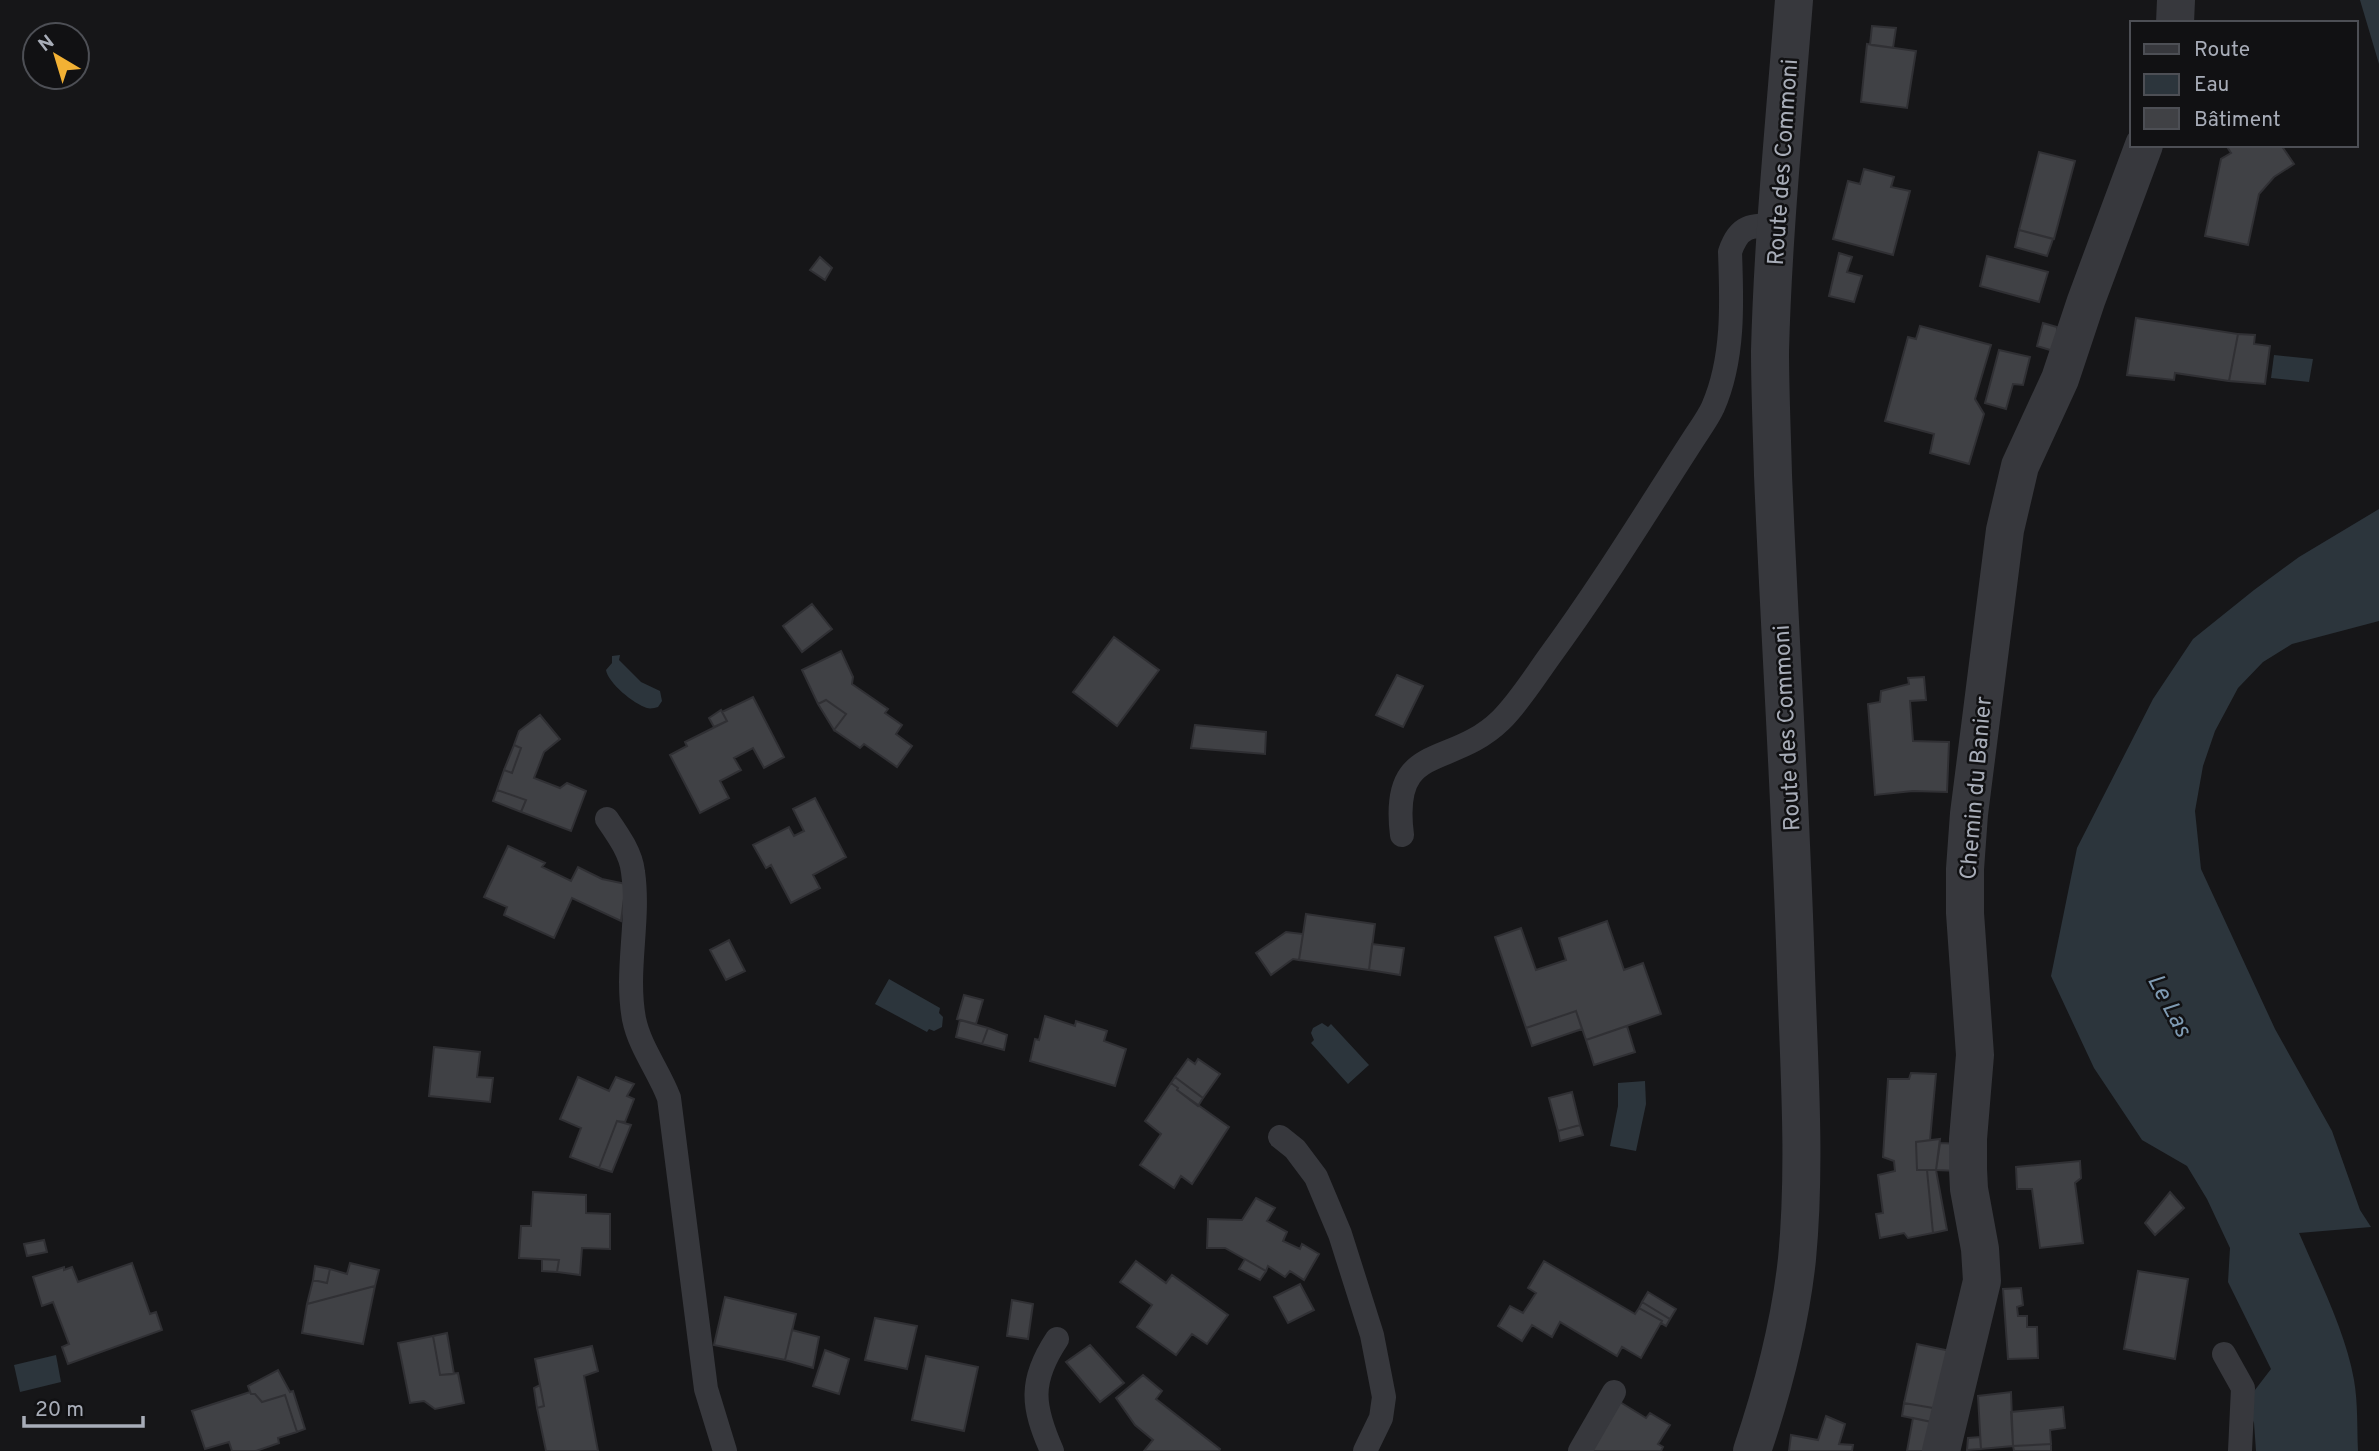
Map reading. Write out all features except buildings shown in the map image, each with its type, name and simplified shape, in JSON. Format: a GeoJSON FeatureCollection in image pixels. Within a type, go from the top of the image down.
{"type":"FeatureCollection","features":[{"type":"Feature","properties":{"kind":"street","name":"Route des Commoni"},"geometry":{"type":"LineString","coordinates":[[1752,1451],[1783,1339],[1797,1262],[1800,1206],[1801,1142],[1791,834],[1770,351],[1794,0]]}},
{"type":"Feature","properties":{"kind":"street"},"geometry":{"type":"LineString","coordinates":[[2175,21],[2176,0]]}},
{"type":"Feature","properties":{"kind":"street","name":"Chemin du Banier"},"geometry":{"type":"LineString","coordinates":[[1941,1451],[1982,1281],[1968,1169],[1975,1055],[1965,913],[1965,869],[1969,814],[2005,530],[2020,466],[2060,379],[2143,147]]}},
{"type":"Feature","properties":{"kind":"lane"},"geometry":{"type":"LineString","coordinates":[[1402,835],[1399,811],[1405,781],[1416,768],[1432,758],[1471,744],[1502,720],[1577,619],[1696,435],[1713,407],[1728,355],[1730,252],[1733,243],[1744,229],[1752,226],[1777,226]]}},
{"type":"Feature","properties":{"kind":"lane"},"geometry":{"type":"LineString","coordinates":[[607,819],[621,838],[633,870],[631,990],[634,1019],[641,1042],[669,1098],[706,1389],[725,1451]]}},
{"type":"Feature","properties":{"kind":"lane"},"geometry":{"type":"LineString","coordinates":[[1280,1137],[1295,1149],[1316,1177],[1340,1234],[1372,1335],[1384,1397],[1381,1418],[1365,1451]]}},
{"type":"Feature","properties":{"kind":"lane"},"geometry":{"type":"LineString","coordinates":[[1052,1451],[1035,1404],[1043,1359],[1057,1339]]}},
{"type":"Feature","properties":{"kind":"lane"},"geometry":{"type":"LineString","coordinates":[[2224,1354],[2243,1388],[2239,1451]]}},
{"type":"Feature","properties":{"kind":"lane"},"geometry":{"type":"LineString","coordinates":[[1580,1451],[1614,1392]]}},
{"type":"Feature","properties":{"kind":"water"},"geometry":{"type":"Polygon","coordinates":[[[2360,0],[2379,0],[2379,64],[2360,0]]]}},
{"type":"Feature","properties":{"kind":"water"},"geometry":{"type":"Polygon","coordinates":[[[2274,355],[2313,359],[2309,382],[2271,378],[2274,355]]]}},
{"type":"Feature","properties":{"kind":"water","name":"Le Las"},"geometry":{"type":"Polygon","coordinates":[[[2379,509],[2379,621],[2292,644],[2263,662],[2238,688],[2215,731],[2203,766],[2195,811],[2201,869],[2275,1029],[2332,1131],[2360,1210],[2371,1227],[2299,1233],[2345,1343],[2354,1380],[2358,1451],[2256,1451],[2254,1423],[2245,1403],[2271,1369],[2228,1282],[2230,1248],[2207,1199],[2187,1166],[2142,1140],[2094,1068],[2051,976],[2077,848],[2153,699],[2193,639],[2299,557],[2379,509]]]}},
{"type":"Feature","properties":{"kind":"water"},"geometry":{"type":"Polygon","coordinates":[[[620,655],[619,660],[641,682],[660,691],[662,701],[658,707],[642,706],[611,681],[606,670],[612,663],[612,656],[620,655]]]}},
{"type":"Feature","properties":{"kind":"water"},"geometry":{"type":"Polygon","coordinates":[[[889,979],[940,1008],[942,1027],[934,1031],[929,1029],[927,1032],[875,1004],[889,979]]]}},
{"type":"Feature","properties":{"kind":"water"},"geometry":{"type":"Polygon","coordinates":[[[1322,1023],[1328,1027],[1331,1024],[1369,1065],[1348,1084],[1311,1043],[1314,1040],[1311,1033],[1313,1028],[1322,1023]]]}},
{"type":"Feature","properties":{"kind":"water"},"geometry":{"type":"Polygon","coordinates":[[[1645,1081],[1646,1104],[1636,1151],[1610,1146],[1618,1106],[1618,1083],[1645,1081]]]}},
{"type":"Feature","properties":{"kind":"water"},"geometry":{"type":"Polygon","coordinates":[[[56,1355],[61,1382],[20,1392],[14,1365],[56,1355]]]}}]}
